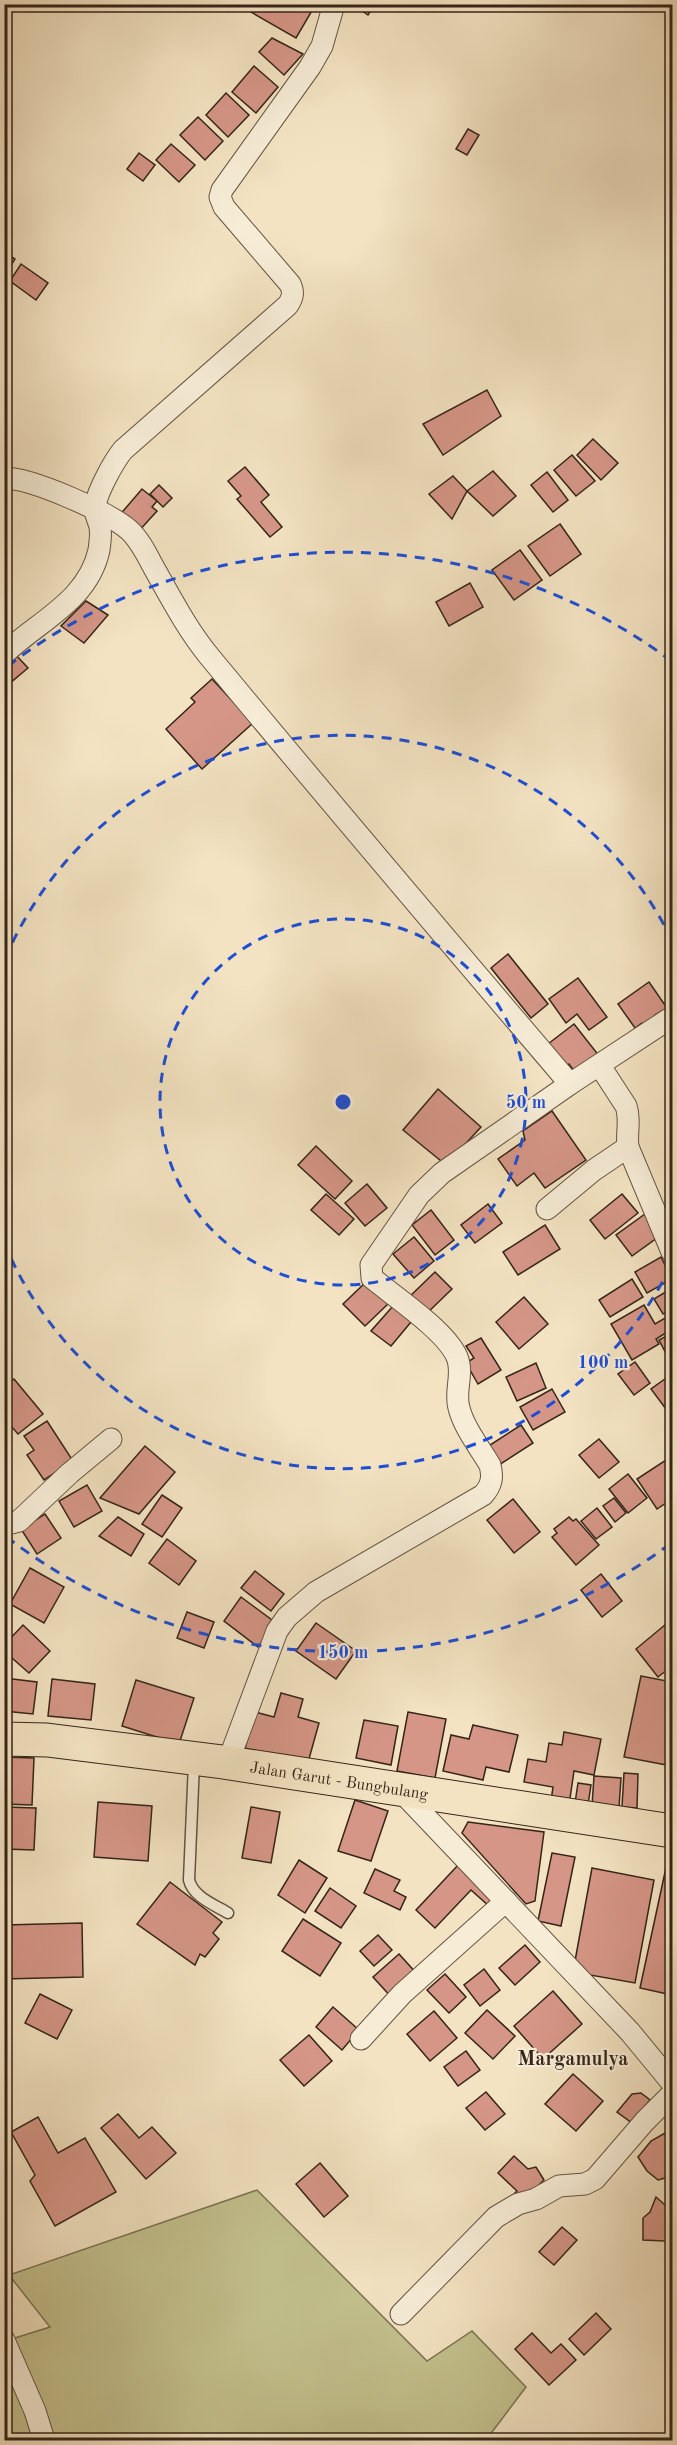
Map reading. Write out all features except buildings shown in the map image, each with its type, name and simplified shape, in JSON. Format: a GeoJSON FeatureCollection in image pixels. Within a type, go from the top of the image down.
{"type":"FeatureCollection","features":[{"type":"Feature","properties":{"kind":"main road","name":"Jalan Garut - Bungbulang"},"geometry":{"type":"LineString","coordinates":[[4,1738],[47,1740],[228,1762],[672,1831]]}},
{"type":"Feature","properties":{"kind":"street"},"geometry":{"type":"LineString","coordinates":[[4,654],[56,614],[78,592],[99,550],[100,527],[95,508],[106,477],[123,450],[288,305],[292,298],[293,291],[290,284],[224,207],[220,197],[222,190],[310,67],[321,46],[334,4]]}},
{"type":"Feature","properties":{"kind":"street"},"geometry":{"type":"LineString","coordinates":[[4,478],[22,481],[95,508],[114,518],[131,532],[189,629],[208,654],[321,792],[570,1083]]}},
{"type":"Feature","properties":{"kind":"street"},"geometry":{"type":"LineString","coordinates":[[228,1762],[278,1631],[287,1617],[316,1592],[483,1495],[489,1489],[493,1475],[490,1465],[459,1408],[460,1368],[455,1353],[440,1334],[372,1278],[370,1269],[419,1195],[429,1184],[570,1083],[600,1066],[672,1017]]}},
{"type":"Feature","properties":{"kind":"street"},"geometry":{"type":"LineString","coordinates":[[600,1066],[627,1107],[629,1114],[626,1137],[628,1147],[672,1252]]}},
{"type":"Feature","properties":{"kind":"street"},"geometry":{"type":"LineString","coordinates":[[547,1209],[594,1170],[628,1147]]}},
{"type":"Feature","properties":{"kind":"street"},"geometry":{"type":"LineString","coordinates":[[4,1520],[11,1523],[19,1521],[70,1473],[111,1439]]}},
{"type":"Feature","properties":{"kind":"street"},"geometry":{"type":"LineString","coordinates":[[399,1789],[630,2032],[672,2083]]}},
{"type":"Feature","properties":{"kind":"street"},"geometry":{"type":"LineString","coordinates":[[361,2039],[402,1994],[506,1901]]}},
{"type":"Feature","properties":{"kind":"street"},"geometry":{"type":"LineString","coordinates":[[401,2313],[496,2217],[518,2204],[536,2199],[559,2186],[585,2184],[595,2179],[645,2121],[672,2094]]}},
{"type":"Feature","properties":{"kind":"street"},"geometry":{"type":"LineString","coordinates":[[4,2340],[35,2411],[44,2440]]}},
{"type":"Feature","properties":{"kind":"lane"},"geometry":{"type":"LineString","coordinates":[[194,1758],[189,1880],[195,1893],[228,1913]]}},
{"type":"Feature","properties":{"kind":"shaded area"},"geometry":{"type":"Polygon","coordinates":[[[257,2190],[427,2361],[472,2331],[526,2387],[486,2440],[5,2440],[5,2341],[50,2327],[9,2275],[257,2190]]]}},
{"type":"Feature","properties":{"kind":"district","name":"Margamulya"},"geometry":{"type":"Point","coordinates":[573,2058]}}]}
